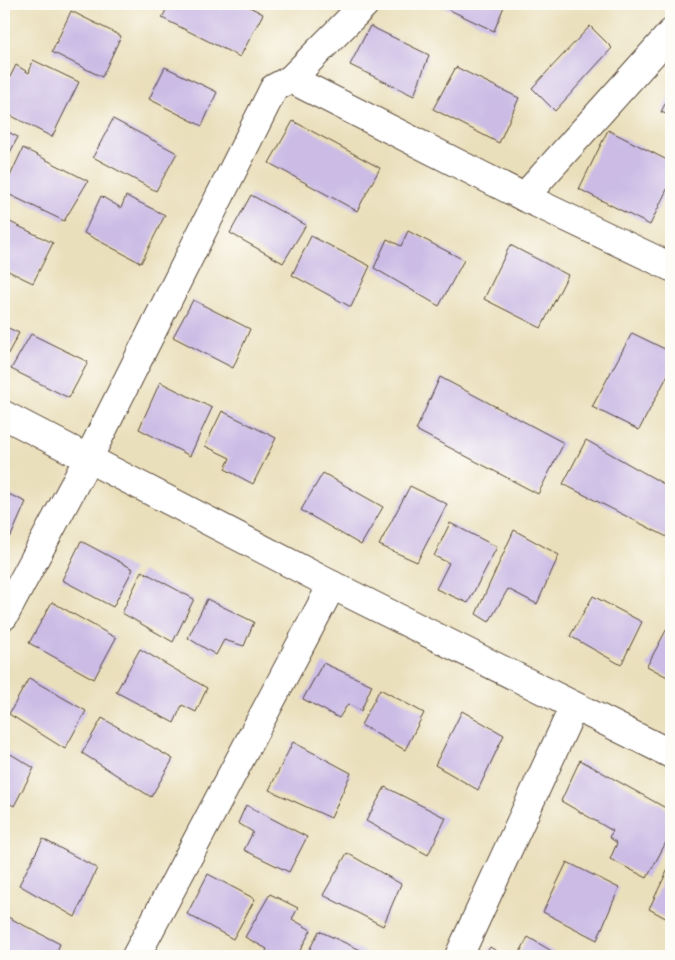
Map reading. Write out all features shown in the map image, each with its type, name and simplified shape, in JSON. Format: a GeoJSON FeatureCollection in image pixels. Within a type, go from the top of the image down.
{"type":"FeatureCollection","features":[{"type":"Feature","properties":{"kind":"street"},"geometry":{"type":"LineString","coordinates":[[4,616],[88,459],[274,88],[291,79],[365,4]]}},
{"type":"Feature","properties":{"kind":"street"},"geometry":{"type":"LineString","coordinates":[[524,197],[671,33]]}},
{"type":"Feature","properties":{"kind":"street"},"geometry":{"type":"LineString","coordinates":[[291,79],[524,197],[671,267]]}},
{"type":"Feature","properties":{"kind":"street"},"geometry":{"type":"LineString","coordinates":[[4,415],[332,585],[671,754]]}},
{"type":"Feature","properties":{"kind":"street"},"geometry":{"type":"LineString","coordinates":[[136,956],[332,585]]}},
{"type":"Feature","properties":{"kind":"street"},"geometry":{"type":"LineString","coordinates":[[460,956],[574,706]]}},
{"type":"Feature","properties":{"kind":"building"},"geometry":{"type":"Polygon","coordinates":[[[169,4],[244,4],[263,14],[240,57],[162,18],[169,4]]]}},
{"type":"Feature","properties":{"kind":"building"},"geometry":{"type":"Polygon","coordinates":[[[437,4],[505,4],[494,31],[437,4]]]}},
{"type":"Feature","properties":{"kind":"building"},"geometry":{"type":"Polygon","coordinates":[[[71,11],[121,36],[102,77],[52,52],[71,11]]]}},
{"type":"Feature","properties":{"kind":"building"},"geometry":{"type":"Polygon","coordinates":[[[370,26],[429,55],[414,96],[350,65],[370,26]]]}},
{"type":"Feature","properties":{"kind":"building"},"geometry":{"type":"Polygon","coordinates":[[[590,26],[612,48],[555,111],[532,88],[590,26]]]}},
{"type":"Feature","properties":{"kind":"building"},"geometry":{"type":"Polygon","coordinates":[[[33,60],[79,82],[52,137],[4,112],[4,76],[9,79],[16,65],[29,73],[33,60]]]}},
{"type":"Feature","properties":{"kind":"building"},"geometry":{"type":"Polygon","coordinates":[[[165,67],[217,92],[202,126],[149,99],[165,67]]]}},
{"type":"Feature","properties":{"kind":"building"},"geometry":{"type":"Polygon","coordinates":[[[456,67],[519,98],[499,143],[433,109],[456,67]]]}},
{"type":"Feature","properties":{"kind":"building"},"geometry":{"type":"Polygon","coordinates":[[[671,92],[671,116],[661,112],[671,92]]]}},
{"type":"Feature","properties":{"kind":"building"},"geometry":{"type":"Polygon","coordinates":[[[113,119],[177,153],[156,191],[93,157],[113,119]]]}},
{"type":"Feature","properties":{"kind":"building"},"geometry":{"type":"Polygon","coordinates":[[[293,121],[380,168],[357,211],[269,163],[293,121]]]}},
{"type":"Feature","properties":{"kind":"building"},"geometry":{"type":"Polygon","coordinates":[[[4,130],[18,137],[4,164],[4,130]]]}},
{"type":"Feature","properties":{"kind":"building"},"geometry":{"type":"Polygon","coordinates":[[[608,130],[671,162],[671,181],[650,225],[579,189],[608,130]]]}},
{"type":"Feature","properties":{"kind":"building"},"geometry":{"type":"Polygon","coordinates":[[[23,148],[88,181],[64,221],[4,192],[23,148]]]}},
{"type":"Feature","properties":{"kind":"building"},"geometry":{"type":"Polygon","coordinates":[[[251,195],[306,225],[283,263],[230,233],[251,195]]]}},
{"type":"Feature","properties":{"kind":"building"},"geometry":{"type":"Polygon","coordinates":[[[101,196],[121,208],[126,196],[165,215],[141,263],[84,233],[101,196]]]}},
{"type":"Feature","properties":{"kind":"building"},"geometry":{"type":"Polygon","coordinates":[[[4,219],[53,243],[33,283],[4,269],[4,219]]]}},
{"type":"Feature","properties":{"kind":"building"},"geometry":{"type":"Polygon","coordinates":[[[408,231],[464,260],[439,306],[374,268],[387,239],[401,246],[408,231]]]}},
{"type":"Feature","properties":{"kind":"building"},"geometry":{"type":"Polygon","coordinates":[[[311,236],[370,266],[351,307],[292,275],[311,236]]]}},
{"type":"Feature","properties":{"kind":"building"},"geometry":{"type":"Polygon","coordinates":[[[510,245],[568,275],[541,328],[484,299],[510,245]]]}},
{"type":"Feature","properties":{"kind":"building"},"geometry":{"type":"Polygon","coordinates":[[[193,300],[250,329],[233,368],[173,337],[193,300]]]}},
{"type":"Feature","properties":{"kind":"building"},"geometry":{"type":"Polygon","coordinates":[[[4,326],[19,333],[4,361],[4,326]]]}},
{"type":"Feature","properties":{"kind":"building"},"geometry":{"type":"Polygon","coordinates":[[[632,333],[671,352],[671,369],[639,430],[592,407],[632,333]]]}},
{"type":"Feature","properties":{"kind":"building"},"geometry":{"type":"Polygon","coordinates":[[[31,334],[88,362],[69,398],[11,369],[31,334]]]}},
{"type":"Feature","properties":{"kind":"building"},"geometry":{"type":"Polygon","coordinates":[[[440,377],[564,443],[538,494],[416,430],[440,377]]]}},
{"type":"Feature","properties":{"kind":"building"},"geometry":{"type":"Polygon","coordinates":[[[160,382],[212,408],[190,456],[139,429],[160,382]]]}},
{"type":"Feature","properties":{"kind":"building"},"geometry":{"type":"Polygon","coordinates":[[[222,411],[276,438],[253,484],[225,469],[230,458],[205,446],[222,411]]]}},
{"type":"Feature","properties":{"kind":"building"},"geometry":{"type":"Polygon","coordinates":[[[586,440],[671,488],[671,539],[563,484],[586,440]]]}},
{"type":"Feature","properties":{"kind":"building"},"geometry":{"type":"Polygon","coordinates":[[[323,473],[383,507],[361,545],[301,510],[323,473]]]}},
{"type":"Feature","properties":{"kind":"building"},"geometry":{"type":"Polygon","coordinates":[[[410,486],[447,504],[417,562],[379,545],[410,486]]]}},
{"type":"Feature","properties":{"kind":"building"},"geometry":{"type":"Polygon","coordinates":[[[4,492],[26,502],[11,536],[4,533],[4,492]]]}},
{"type":"Feature","properties":{"kind":"building"},"geometry":{"type":"Polygon","coordinates":[[[450,523],[497,547],[468,603],[436,589],[449,563],[434,556],[450,523]]]}},
{"type":"Feature","properties":{"kind":"building"},"geometry":{"type":"Polygon","coordinates":[[[514,530],[559,555],[537,604],[508,589],[489,622],[476,614],[514,530]]]}},
{"type":"Feature","properties":{"kind":"building"},"geometry":{"type":"Polygon","coordinates":[[[81,541],[133,569],[113,607],[62,580],[81,541]]]}},
{"type":"Feature","properties":{"kind":"building"},"geometry":{"type":"Polygon","coordinates":[[[142,571],[194,599],[173,642],[122,613],[142,571]]]}},
{"type":"Feature","properties":{"kind":"building"},"geometry":{"type":"Polygon","coordinates":[[[593,596],[642,622],[621,665],[570,636],[593,596]]]}},
{"type":"Feature","properties":{"kind":"building"},"geometry":{"type":"Polygon","coordinates":[[[207,599],[254,622],[244,646],[224,640],[216,655],[188,638],[207,599]]]}},
{"type":"Feature","properties":{"kind":"building"},"geometry":{"type":"Polygon","coordinates":[[[52,602],[116,638],[94,679],[29,643],[52,602]]]}},
{"type":"Feature","properties":{"kind":"building"},"geometry":{"type":"Polygon","coordinates":[[[671,621],[671,679],[647,666],[671,621]]]}},
{"type":"Feature","properties":{"kind":"building"},"geometry":{"type":"Polygon","coordinates":[[[140,649],[207,688],[196,712],[182,705],[174,723],[116,692],[140,649]]]}},
{"type":"Feature","properties":{"kind":"building"},"geometry":{"type":"Polygon","coordinates":[[[323,663],[372,685],[361,711],[348,704],[339,718],[303,699],[323,663]]]}},
{"type":"Feature","properties":{"kind":"building"},"geometry":{"type":"Polygon","coordinates":[[[29,678],[86,711],[65,749],[9,714],[29,678]]]}},
{"type":"Feature","properties":{"kind":"building"},"geometry":{"type":"Polygon","coordinates":[[[380,689],[424,713],[405,750],[361,725],[380,689]]]}},
{"type":"Feature","properties":{"kind":"building"},"geometry":{"type":"Polygon","coordinates":[[[462,711],[504,735],[478,790],[435,765],[462,711]]]}},
{"type":"Feature","properties":{"kind":"building"},"geometry":{"type":"Polygon","coordinates":[[[102,718],[173,759],[151,797],[82,753],[102,718]]]}},
{"type":"Feature","properties":{"kind":"building"},"geometry":{"type":"Polygon","coordinates":[[[293,742],[351,773],[331,818],[269,790],[293,742]]]}},
{"type":"Feature","properties":{"kind":"building"},"geometry":{"type":"Polygon","coordinates":[[[4,750],[34,768],[14,806],[4,800],[4,750]]]}},
{"type":"Feature","properties":{"kind":"building"},"geometry":{"type":"Polygon","coordinates":[[[580,760],[671,811],[671,833],[647,878],[610,859],[617,843],[609,837],[613,831],[561,801],[580,760]]]}},
{"type":"Feature","properties":{"kind":"building"},"geometry":{"type":"Polygon","coordinates":[[[385,787],[446,818],[428,855],[366,821],[385,787]]]}},
{"type":"Feature","properties":{"kind":"building"},"geometry":{"type":"Polygon","coordinates":[[[246,805],[307,837],[289,872],[244,850],[253,832],[238,823],[246,805]]]}},
{"type":"Feature","properties":{"kind":"building"},"geometry":{"type":"Polygon","coordinates":[[[43,839],[97,868],[75,917],[19,885],[43,839]]]}},
{"type":"Feature","properties":{"kind":"building"},"geometry":{"type":"Polygon","coordinates":[[[347,853],[401,884],[383,926],[323,895],[347,853]]]}},
{"type":"Feature","properties":{"kind":"building"},"geometry":{"type":"Polygon","coordinates":[[[567,862],[619,888],[597,940],[543,912],[567,862]]]}},
{"type":"Feature","properties":{"kind":"building"},"geometry":{"type":"Polygon","coordinates":[[[671,863],[671,921],[649,909],[671,863]]]}},
{"type":"Feature","properties":{"kind":"building"},"geometry":{"type":"Polygon","coordinates":[[[208,874],[255,899],[233,939],[187,914],[208,874]]]}},
{"type":"Feature","properties":{"kind":"building"},"geometry":{"type":"Polygon","coordinates":[[[270,894],[298,908],[292,919],[311,930],[297,956],[264,956],[267,949],[245,937],[270,894]]]}},
{"type":"Feature","properties":{"kind":"building"},"geometry":{"type":"Polygon","coordinates":[[[4,915],[60,944],[55,956],[4,956],[4,915]]]}},
{"type":"Feature","properties":{"kind":"building"},"geometry":{"type":"Polygon","coordinates":[[[319,931],[374,956],[306,956],[319,931]]]}},
{"type":"Feature","properties":{"kind":"building"},"geometry":{"type":"Polygon","coordinates":[[[528,937],[560,956],[518,956],[528,937]]]}},
{"type":"Feature","properties":{"kind":"building"},"geometry":{"type":"Polygon","coordinates":[[[490,947],[505,956],[484,956],[490,947]]]}}]}
